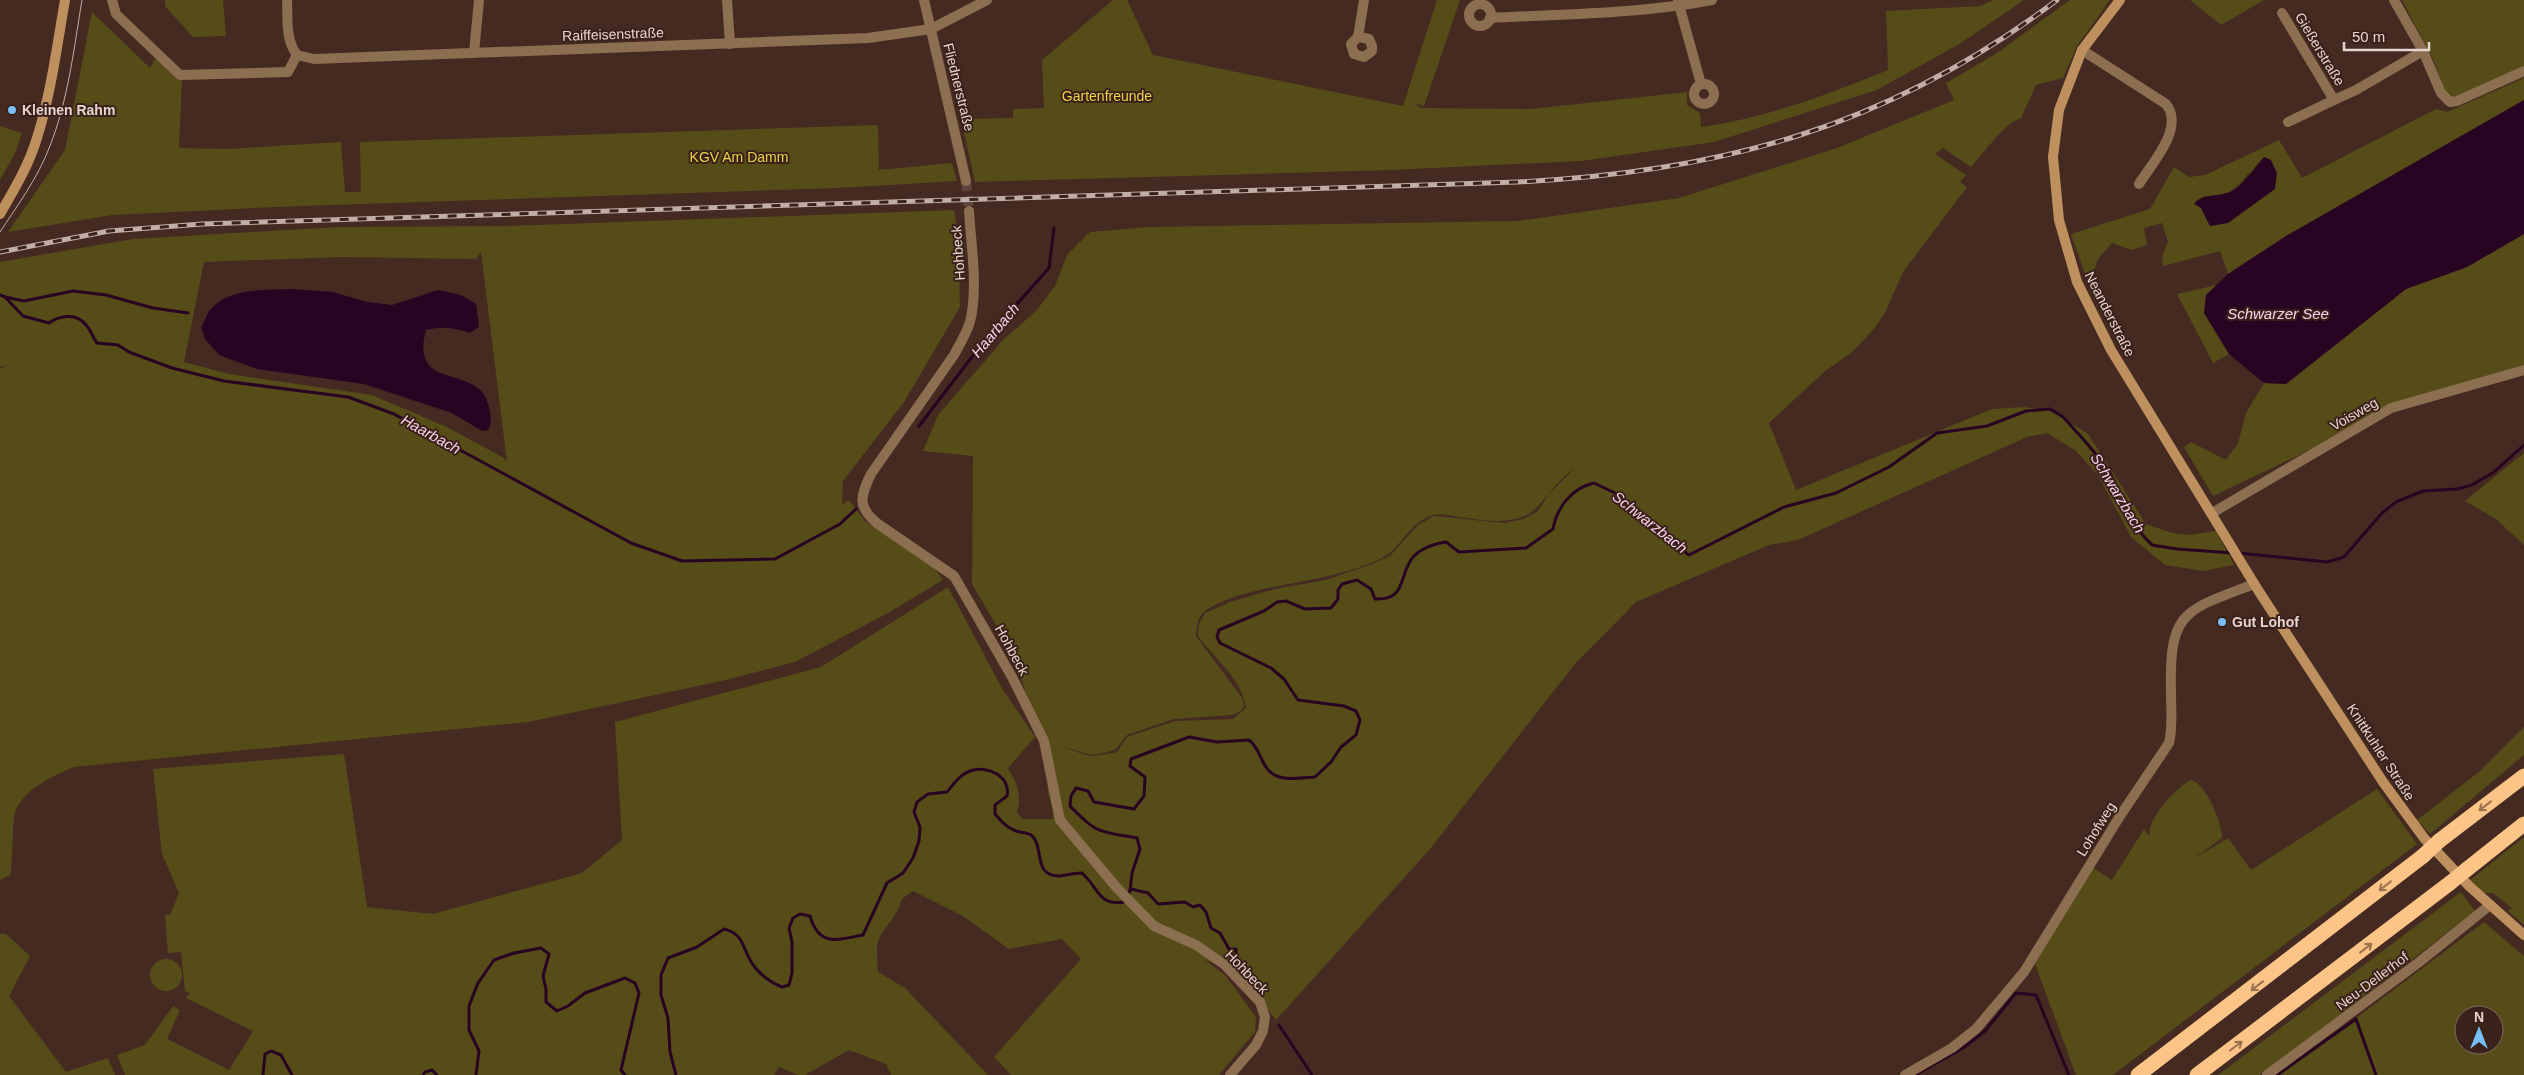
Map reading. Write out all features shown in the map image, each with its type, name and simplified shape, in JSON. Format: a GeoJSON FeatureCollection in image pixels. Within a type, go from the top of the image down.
{"type":"FeatureCollection","features":[{"type":"Feature","properties":{"kind":"highway"},"geometry":{"type":"LineString","coordinates":[[2138,1075],[2524,776]]}},
{"type":"Feature","properties":{"kind":"highway"},"geometry":{"type":"LineString","coordinates":[[2197,1075],[2450,883],[2524,824]]}},
{"type":"Feature","properties":{"kind":"street"},"geometry":{"type":"LineString","coordinates":[[0,214],[18,182],[37,140],[48,99],[65,0]]}},
{"type":"Feature","properties":{"kind":"street"},"geometry":{"type":"LineString","coordinates":[[112,0],[116,14],[180,74],[288,72],[297,55],[288,36],[287,0]]}},
{"type":"Feature","properties":{"kind":"street"},"geometry":{"type":"LineString","coordinates":[[474,53],[479,0]]}},
{"type":"Feature","properties":{"kind":"street"},"geometry":{"type":"LineString","coordinates":[[727,0],[730,44]]}},
{"type":"Feature","properties":{"kind":"street","name":"Fliednerstraße"},"geometry":{"type":"LineString","coordinates":[[924,0],[966,181]]}},
{"type":"Feature","properties":{"kind":"street","name":"Raiffeisenstraße"},"geometry":{"type":"LineString","coordinates":[[297,55],[314,59],[868,38],[930,29],[987,0]]}},
{"type":"Feature","properties":{"kind":"street"},"geometry":{"type":"LineString","coordinates":[[1358,37],[1364,0]]}},
{"type":"Feature","properties":{"kind":"street"},"geometry":{"type":"LineString","coordinates":[[1490,18],[1712,0]]}},
{"type":"Feature","properties":{"kind":"street","name":"Neanderstraße"},"geometry":{"type":"LineString","coordinates":[[2120,0],[2082,50],[2059,110],[2053,157],[2059,220],[2077,282],[2111,350],[2242,563]]}},
{"type":"Feature","properties":{"kind":"street"},"geometry":{"type":"LineString","coordinates":[[2394,0],[2423,51],[2441,93],[2450,102],[2524,71]]}},
{"type":"Feature","properties":{"kind":"street"},"geometry":{"type":"LineString","coordinates":[[1679,3],[1701,84]]}},
{"type":"Feature","properties":{"kind":"street","name":"Gießerstraße"},"geometry":{"type":"LineString","coordinates":[[2282,13],[2334,100]]}},
{"type":"Feature","properties":{"kind":"street"},"geometry":{"type":"LineString","coordinates":[[2082,50],[2166,104],[2172,115],[2172,130],[2139,184]]}},
{"type":"Feature","properties":{"kind":"street","name":"Gießerstraße"},"geometry":{"type":"LineString","coordinates":[[2288,122],[2356,90],[2423,51]]}},
{"type":"Feature","properties":{"kind":"street","name":"Hohbeck"},"geometry":{"type":"LineString","coordinates":[[969,211],[974,280],[972,314],[964,338],[871,474],[862,495],[862,505],[868,515],[878,524],[954,576],[1012,677],[1044,741],[1060,820],[1117,888],[1154,926],[1196,944],[1224,965],[1260,1002],[1265,1017],[1263,1031],[1256,1045],[1230,1075]]}},
{"type":"Feature","properties":{"kind":"street","name":"Voisweg"},"geometry":{"type":"LineString","coordinates":[[2212,513],[2391,408],[2524,370]]}},
{"type":"Feature","properties":{"kind":"street","name":"Knittkuhler Straße"},"geometry":{"type":"LineString","coordinates":[[2242,563],[2378,774],[2410,820],[2469,886],[2524,935]]}},
{"type":"Feature","properties":{"kind":"street","name":"Lohofweg"},"geometry":{"type":"LineString","coordinates":[[1905,1075],[1952,1048],[1976,1029],[2024,972],[2120,816],[2169,743],[2172,730],[2170,661],[2178,629],[2195,607],[2254,584]]}},
{"type":"Feature","properties":{"kind":"street","name":"Neu-Dellerhof"},"geometry":{"type":"LineString","coordinates":[[2268,1075],[2418,963],[2490,905]]}},
{"type":"Feature","properties":{"kind":"green space"},"geometry":{"type":"Polygon","coordinates":[[[165,0],[223,0],[226,36],[193,37],[165,6],[165,0]]]}},
{"type":"Feature","properties":{"kind":"green space","name":"Gartenfreunde"},"geometry":{"type":"Polygon","coordinates":[[[1113,0],[1127,0],[1153,55],[1403,106],[1437,0],[1460,0],[1424,106],[1415,103],[1420,108],[1532,109],[1687,92],[1687,105],[1700,113],[1701,127],[1749,118],[1796,105],[1888,70],[1886,11],[1981,6],[1993,0],[2024,0],[1961,43],[1877,90],[1714,142],[1581,161],[1391,170],[975,182],[961,119],[1013,118],[1013,109],[1044,108],[1042,60],[1113,0]]]}},
{"type":"Feature","properties":{"kind":"green space"},"geometry":{"type":"Polygon","coordinates":[[[2070,0],[2110,0],[2077,46],[2063,78],[2036,85],[2021,118],[2011,123],[1998,135],[1971,167],[1943,148],[1935,154],[1966,175],[1960,182],[1967,187],[1903,272],[1885,313],[1873,330],[1852,352],[1824,372],[1769,423],[1796,490],[1992,409],[2024,407],[2051,411],[2088,434],[2146,524],[2172,533],[2189,535],[2216,531],[2234,565],[2203,571],[2165,565],[2131,537],[2098,475],[2076,451],[2047,433],[2027,437],[1798,540],[1769,545],[1636,602],[1575,664],[1430,849],[1276,1020],[1238,972],[1205,960],[1225,975],[1256,1017],[1255,1032],[1219,1075],[1011,1075],[994,1057],[1081,959],[1062,939],[1009,949],[963,916],[913,891],[902,900],[895,915],[880,936],[877,946],[878,972],[905,988],[988,1075],[891,1075],[886,1064],[849,1050],[805,1075],[798,1075],[779,1067],[774,1075],[125,1075],[117,1055],[145,1045],[173,1006],[180,1010],[167,1039],[229,1070],[253,1031],[186,998],[190,993],[185,991],[181,952],[168,953],[165,915],[170,915],[179,893],[162,854],[153,769],[344,754],[367,907],[433,914],[582,873],[622,840],[615,722],[821,667],[948,587],[1003,690],[1035,737],[1008,768],[1019,794],[1017,812],[1022,819],[1053,819],[1047,786],[1051,775],[1019,671],[1009,647],[972,584],[973,456],[923,451],[938,415],[1004,339],[1037,310],[1055,286],[1067,255],[1090,232],[1148,227],[1518,221],[1679,198],[1837,148],[1954,100],[1946,83],[1997,53],[2070,0]],[[1574,469],[1567,475],[1548,495],[1574,469]],[[1548,495],[1529,513],[1514,519],[1490,521],[1446,514],[1433,515],[1420,521],[1391,552],[1368,564],[1331,575],[1245,594],[1216,605],[1202,614],[1197,626],[1196,636],[1242,698],[1244,706],[1241,711],[1232,715],[1174,719],[1127,735],[1116,749],[1108,752],[1091,755],[1056,745],[1089,756],[1108,754],[1117,752],[1127,737],[1175,721],[1233,719],[1246,708],[1239,688],[1234,679],[1198,636],[1199,624],[1205,613],[1230,602],[1275,589],[1326,580],[1372,564],[1390,556],[1418,525],[1434,516],[1504,523],[1524,519],[1538,511],[1548,495]]]}},
{"type":"Feature","properties":{"kind":"green space"},"geometry":{"type":"Polygon","coordinates":[[[2190,0],[2264,0],[2221,25],[2190,0]]]}},
{"type":"Feature","properties":{"kind":"green space"},"geometry":{"type":"Polygon","coordinates":[[[2402,0],[2524,0],[2524,66],[2463,94],[2452,97],[2445,92],[2434,61],[2402,0]]]}},
{"type":"Feature","properties":{"kind":"green space","name":"KGV Am Damm"},"geometry":{"type":"Polygon","coordinates":[[[92,12],[150,68],[157,55],[182,76],[179,148],[226,149],[341,142],[345,192],[361,192],[360,142],[878,125],[879,170],[952,163],[957,181],[837,188],[274,207],[113,215],[8,232],[65,150],[92,12]]]}},
{"type":"Feature","properties":{"kind":"green space"},"geometry":{"type":"Polygon","coordinates":[[[2524,78],[2524,100],[2286,236],[2228,274],[2220,251],[2163,266],[2162,256],[2168,242],[2162,223],[2144,228],[2147,245],[2131,250],[2112,243],[2098,259],[2089,285],[2071,234],[2150,209],[2174,167],[2189,177],[2205,175],[2279,140],[2302,178],[2436,109],[2447,112],[2524,78]],[[2249,172],[2231,191],[2225,194],[2205,196],[2201,208],[2210,226],[2228,223],[2246,207],[2249,172]]]}},
{"type":"Feature","properties":{"kind":"green space"},"geometry":{"type":"Polygon","coordinates":[[[0,126],[22,133],[14,155],[0,180],[0,126]]]}},
{"type":"Feature","properties":{"kind":"green space"},"geometry":{"type":"Polygon","coordinates":[[[954,210],[958,234],[960,307],[904,402],[843,481],[842,505],[849,500],[865,521],[933,566],[943,580],[888,613],[795,662],[726,680],[528,722],[74,767],[57,774],[33,789],[21,802],[14,815],[10,875],[0,880],[0,369],[8,365],[0,367],[0,262],[133,239],[340,227],[509,226],[954,210]],[[481,252],[476,259],[342,257],[204,262],[184,362],[229,374],[372,395],[447,427],[504,458],[507,462],[481,252]]]}},
{"type":"Feature","properties":{"kind":"green space"},"geometry":{"type":"Polygon","coordinates":[[[2524,234],[2524,365],[2393,403],[2324,443],[2213,496],[2184,447],[2191,442],[2226,460],[2238,443],[2246,413],[2264,383],[2286,384],[2406,289],[2467,267],[2524,234]]]}},
{"type":"Feature","properties":{"kind":"green space"},"geometry":{"type":"Polygon","coordinates":[[[2217,285],[2206,295],[2204,313],[2229,354],[2213,363],[2177,294],[2217,285]]]}},
{"type":"Feature","properties":{"kind":"green space"},"geometry":{"type":"Polygon","coordinates":[[[2524,453],[2524,545],[2496,519],[2465,501],[2524,453]]]}},
{"type":"Feature","properties":{"kind":"green space"},"geometry":{"type":"Polygon","coordinates":[[[2524,727],[2524,755],[2430,834],[2417,820],[2480,771],[2524,727]]]}},
{"type":"Feature","properties":{"kind":"green space"},"geometry":{"type":"Polygon","coordinates":[[[2191,780],[2202,788],[2212,804],[2222,832],[2222,838],[2193,859],[2228,838],[2251,870],[2377,789],[2417,844],[2113,1075],[2076,1075],[2035,964],[2092,867],[2112,880],[2144,829],[2150,837],[2152,822],[2163,805],[2178,789],[2191,780]]]}},
{"type":"Feature","properties":{"kind":"green space"},"geometry":{"type":"Polygon","coordinates":[[[2524,837],[2524,925],[2508,911],[2512,908],[2493,893],[2484,893],[2469,881],[2524,837]]]}},
{"type":"Feature","properties":{"kind":"green space"},"geometry":{"type":"Polygon","coordinates":[[[2461,892],[2475,911],[2288,1055],[2260,1075],[2218,1075],[2461,892]]]}},
{"type":"Feature","properties":{"kind":"green space"},"geometry":{"type":"Polygon","coordinates":[[[2484,922],[2524,956],[2524,1075],[2280,1075],[2484,922]]]}},
{"type":"Feature","properties":{"kind":"green space"},"geometry":{"type":"Polygon","coordinates":[[[0,934],[6,934],[30,956],[9,996],[66,1072],[108,1058],[115,1075],[0,1075],[0,934]]]}},
{"type":"Feature","properties":{"kind":"green space"},"geometry":{"type":"Polygon","coordinates":[[[166,959],[172,960],[177,964],[181,969],[181,981],[177,986],[172,990],[166,991],[160,990],[155,986],[151,981],[150,975],[151,969],[155,964],[160,960],[166,959]]]}},
{"type":"Feature","properties":{"kind":"water","name":"Schwarzer See"},"geometry":{"type":"Polygon","coordinates":[[[2524,100],[2524,234],[2467,267],[2406,289],[2286,384],[2264,383],[2229,354],[2204,313],[2206,295],[2228,274],[2286,236],[2524,100]]]}},
{"type":"Feature","properties":{"kind":"water"},"geometry":{"type":"Polygon","coordinates":[[[2264,157],[2271,160],[2277,173],[2275,189],[2228,223],[2210,226],[2201,208],[2194,204],[2208,196],[2226,193],[2237,188],[2264,157]]]}},
{"type":"Feature","properties":{"kind":"water"},"geometry":{"type":"Polygon","coordinates":[[[292,289],[332,292],[368,302],[392,305],[438,290],[461,295],[476,304],[479,327],[470,333],[448,328],[426,330],[423,350],[427,363],[436,371],[473,385],[483,393],[490,413],[491,422],[488,430],[482,431],[452,413],[364,384],[257,369],[219,355],[205,339],[201,328],[207,314],[217,303],[237,294],[259,290],[292,289]]]}},
{"type":"Feature","properties":{"kind":"waterway","name":"Haarbach"},"geometry":{"type":"LineString","coordinates":[[919,426],[985,340],[1049,268],[1054,228]]}},
{"type":"Feature","properties":{"kind":"waterway"},"geometry":{"type":"LineString","coordinates":[[5,297],[24,301],[73,291],[106,295],[153,308],[188,313]]}},
{"type":"Feature","properties":{"kind":"waterway","name":"Haarbach"},"geometry":{"type":"LineString","coordinates":[[0,295],[5,297],[23,316],[49,323],[58,318],[68,316],[78,318],[88,327],[97,343],[118,345],[129,352],[172,368],[224,381],[348,397],[394,414],[631,543],[682,561],[775,559],[840,524],[856,509]]}},
{"type":"Feature","properties":{"kind":"waterway","name":"Schwarzbach"},"geometry":{"type":"LineString","coordinates":[[676,1075],[670,1052],[668,1018],[661,995],[661,975],[668,958],[697,947],[724,929],[734,933],[740,939],[754,966],[762,975],[782,987],[789,985],[792,973],[792,942],[789,928],[793,918],[800,914],[810,916],[818,933],[830,939],[863,935],[887,883],[903,873],[913,858],[919,841],[920,827],[914,812],[917,802],[928,794],[947,792],[963,775],[977,770],[990,771],[1002,778],[1007,789],[1007,796],[995,805],[995,814],[1010,828],[1031,835],[1035,840],[1045,871],[1051,875],[1059,876],[1082,873],[1104,899],[1115,903],[1124,902],[1130,891],[1132,873],[1140,849],[1137,838],[1106,832],[1093,827],[1070,806],[1071,796],[1076,788],[1088,791],[1094,802],[1134,809],[1144,796],[1145,777],[1130,766],[1131,759],[1189,737],[1217,742],[1249,740],[1257,749],[1270,772],[1288,778],[1315,777],[1331,762],[1341,747],[1356,735],[1360,720],[1356,711],[1344,706],[1298,700],[1284,679],[1271,668],[1220,643],[1217,637],[1219,630],[1264,611],[1277,602],[1286,601],[1305,609],[1331,608],[1338,599],[1338,590],[1342,584],[1357,580],[1371,589],[1375,599],[1393,596],[1398,591],[1409,563],[1414,556],[1425,548],[1438,543],[1446,542],[1459,552],[1526,548],[1553,529],[1558,513],[1572,494],[1594,483],[1615,493],[1639,517],[1689,555],[1784,507],[1836,493],[1889,467],[1937,433],[1987,426],[2026,411],[2050,409],[2063,417],[2108,469],[2138,530],[2152,545],[2177,549],[2233,553]]}},
{"type":"Feature","properties":{"kind":"waterway","name":"Schwarzbach"},"geometry":{"type":"LineString","coordinates":[[2239,553],[2327,562],[2344,557],[2382,513],[2396,502],[2423,491],[2457,489],[2472,485],[2494,472],[2524,445]]}},
{"type":"Feature","properties":{"kind":"waterway"},"geometry":{"type":"LineString","coordinates":[[1131,889],[1148,893],[1158,904],[1185,902],[1193,907],[1200,905],[1206,912],[1211,928],[1220,933],[1229,949],[1236,949],[1236,953],[1231,960]]}},
{"type":"Feature","properties":{"kind":"waterway","name":"Schwarzbach"},"geometry":{"type":"LineString","coordinates":[[476,1075],[479,1051],[469,1030],[469,1006],[478,983],[494,960],[514,953],[541,948],[549,954],[543,976],[546,1002],[557,1011],[568,1006],[585,993],[625,978],[635,983],[639,993],[621,1070],[625,1075]]}},
{"type":"Feature","properties":{"kind":"waterway"},"geometry":{"type":"LineString","coordinates":[[1915,1075],[1963,1048],[1985,1031],[2016,993],[2036,995],[2069,1075]]}},
{"type":"Feature","properties":{"kind":"waterway"},"geometry":{"type":"LineString","coordinates":[[2277,1075],[2356,1019],[2376,1075]]}},
{"type":"Feature","properties":{"kind":"waterway"},"geometry":{"type":"LineString","coordinates":[[1279,1025],[1312,1075]]}},
{"type":"Feature","properties":{"kind":"waterway","name":"Schwarzbach"},"geometry":{"type":"LineString","coordinates":[[263,1075],[265,1054],[271,1051],[281,1055],[292,1075]]}},
{"type":"Feature","properties":{"kind":"waterway","name":"Schwarzbach"},"geometry":{"type":"LineString","coordinates":[[423,1075],[425,1072],[432,1070],[437,1075]]}},
{"type":"Feature","properties":{"kind":"tunnel"},"geometry":{"type":"LineString","coordinates":[[966,181],[969,211]]}},
{"type":"Feature","properties":{"kind":"tram line"},"geometry":{"type":"LineString","coordinates":[[0,232],[34,179],[52,141],[64,102],[82,0]]}},
{"type":"Feature","properties":{"kind":"railway"},"geometry":{"type":"LineString","coordinates":[[0,252],[109,231],[202,224],[1517,182],[1592,176],[1665,167],[1734,153],[1802,134],[1867,110],[1931,80],[1994,44],[2057,0]]}},
{"type":"Feature","properties":{"kind":"place","name":"Kleinen Rahm"},"geometry":{"type":"Point","coordinates":[12,110]}},
{"type":"Feature","properties":{"kind":"place","name":"Gut Lohof"},"geometry":{"type":"Point","coordinates":[2222,622]}}]}
